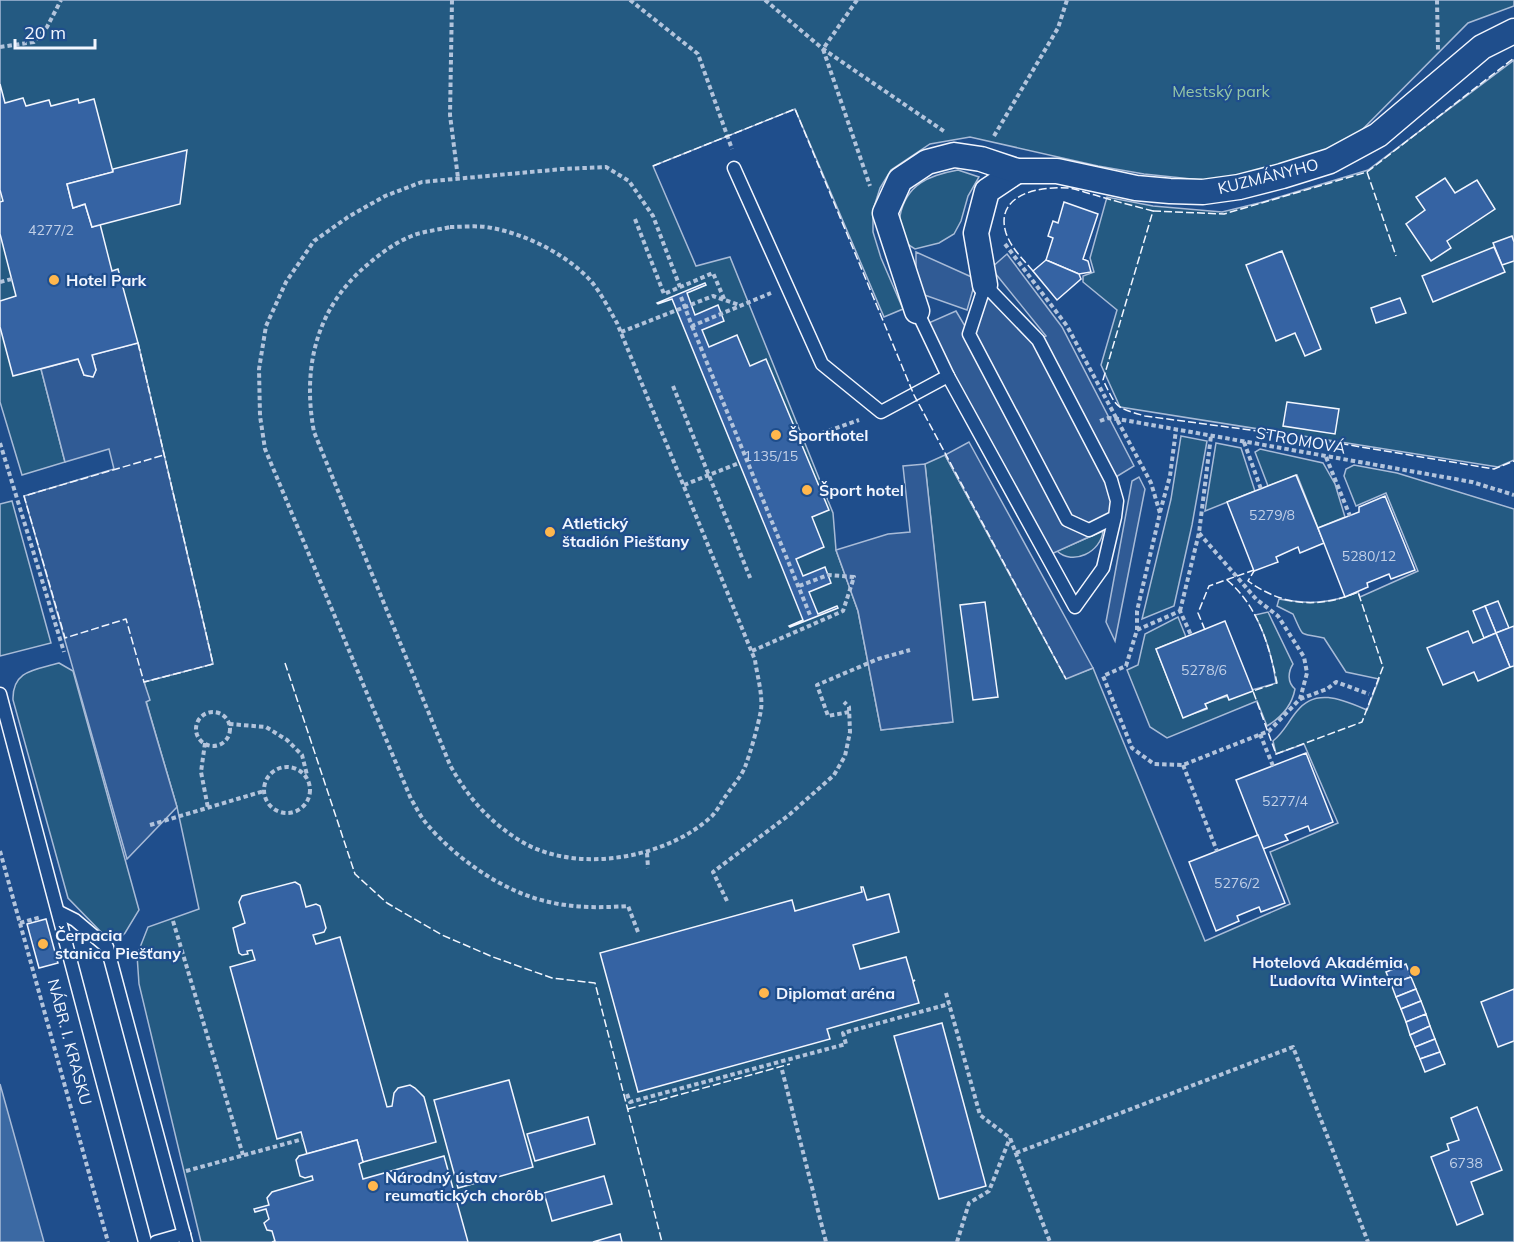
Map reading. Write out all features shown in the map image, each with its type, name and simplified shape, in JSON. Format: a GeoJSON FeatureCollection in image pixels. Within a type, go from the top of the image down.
{"type":"FeatureCollection","features":[{"type":"Feature","properties":{"kind":"street","name":"KUZMÁNYHO"},"geometry":{"type":"LineString","coordinates":[[885,213],[900,180],[927,162],[954,155],[981,159],[1017,171],[1057,171],[1136,188],[1170,191],[1203,192],[1239,187],[1282,176],[1330,161],[1378,135],[1482,47],[1514,31]]}},
{"type":"Feature","properties":{"kind":"street"},"geometry":{"type":"LineString","coordinates":[[985,285],[976,233],[978,222],[987,191],[1017,171]]}},
{"type":"Feature","properties":{"kind":"street"},"geometry":{"type":"LineString","coordinates":[[885,213],[917,311]]}},
{"type":"Feature","properties":{"kind":"lane"},"geometry":{"type":"LineString","coordinates":[[734,168],[822,364],[880,412],[948,376]]}},
{"type":"Feature","properties":{"kind":"lane"},"geometry":{"type":"LineString","coordinates":[[917,311],[948,376],[1075,607],[1102,568],[1115,517],[1117,501],[1111,480],[1038,340],[985,285],[969,334],[1067,520],[1089,530],[1115,517]]}},
{"type":"Feature","properties":{"kind":"lane","name":"NÁBR. I. KRASKU"},"geometry":{"type":"LineString","coordinates":[[0,694],[145,1242]]}},
{"type":"Feature","properties":{"kind":"lane"},"geometry":{"type":"LineString","coordinates":[[59,912],[75,920],[107,947],[185,1238],[156,1242]]}},
{"type":"Feature","properties":{"kind":"path"},"geometry":{"type":"LineString","coordinates":[[0,46],[34,42],[47,27],[61,0]]}},
{"type":"Feature","properties":{"kind":"path"},"geometry":{"type":"LineString","coordinates":[[452,0],[450,115],[458,178]]}},
{"type":"Feature","properties":{"kind":"path"},"geometry":{"type":"LineString","coordinates":[[630,0],[698,54],[732,147],[734,168]]}},
{"type":"Feature","properties":{"kind":"path"},"geometry":{"type":"LineString","coordinates":[[765,0],[823,49],[948,134],[954,155]]}},
{"type":"Feature","properties":{"kind":"path"},"geometry":{"type":"LineString","coordinates":[[823,49],[857,0]]}},
{"type":"Feature","properties":{"kind":"path"},"geometry":{"type":"LineString","coordinates":[[1004,142],[992,139],[1058,28],[1067,0]]}},
{"type":"Feature","properties":{"kind":"path"},"geometry":{"type":"LineString","coordinates":[[1437,0],[1440,83]]}},
{"type":"Feature","properties":{"kind":"path"},"geometry":{"type":"LineString","coordinates":[[823,49],[870,186],[885,213]]}},
{"type":"Feature","properties":{"kind":"path"},"geometry":{"type":"LineString","coordinates":[[638,932],[628,906],[603,908],[545,902],[504,887],[443,841],[425,822],[411,799],[265,449],[260,416],[259,369],[266,326],[286,282],[314,241],[348,217],[385,196],[422,182],[606,167],[629,181],[653,216],[680,287]]}},
{"type":"Feature","properties":{"kind":"path"},"geometry":{"type":"LineString","coordinates":[[635,219],[663,294],[713,273],[725,301]]}},
{"type":"Feature","properties":{"kind":"path"},"geometry":{"type":"LineString","coordinates":[[450,227],[491,227],[525,237],[554,252],[583,273],[598,291],[621,332],[684,485],[755,660],[761,708],[744,768],[713,816],[668,844],[647,853],[610,859],[577,858],[535,847],[502,829],[481,810],[462,788],[450,765],[314,432],[309,406],[309,386],[319,330],[334,301],[355,275],[384,250],[414,235],[450,227]]}},
{"type":"Feature","properties":{"kind":"path"},"geometry":{"type":"LineString","coordinates":[[0,282],[12,279]]}},
{"type":"Feature","properties":{"kind":"path"},"geometry":{"type":"LineString","coordinates":[[692,326],[787,287]]}},
{"type":"Feature","properties":{"kind":"path"},"geometry":{"type":"LineString","coordinates":[[621,332],[713,296],[740,306]]}},
{"type":"Feature","properties":{"kind":"path"},"geometry":{"type":"LineString","coordinates":[[681,297],[810,615]]}},
{"type":"Feature","properties":{"kind":"path"},"geometry":{"type":"LineString","coordinates":[[673,386],[751,580]]}},
{"type":"Feature","properties":{"kind":"path"},"geometry":{"type":"LineString","coordinates":[[800,441],[880,412]]}},
{"type":"Feature","properties":{"kind":"path","name":"STROMOVÁ"},"geometry":{"type":"LineString","coordinates":[[1084,428],[1108,418],[1472,482],[1514,495]]}},
{"type":"Feature","properties":{"kind":"path"},"geometry":{"type":"LineString","coordinates":[[1160,513],[1170,476],[1176,430]]}},
{"type":"Feature","properties":{"kind":"path"},"geometry":{"type":"LineString","coordinates":[[1191,635],[1180,611],[1199,532],[1211,436]]}},
{"type":"Feature","properties":{"kind":"path"},"geometry":{"type":"LineString","coordinates":[[1244,442],[1261,489]]}},
{"type":"Feature","properties":{"kind":"path"},"geometry":{"type":"LineString","coordinates":[[0,443],[64,652]]}},
{"type":"Feature","properties":{"kind":"path"},"geometry":{"type":"LineString","coordinates":[[1326,456],[1350,516]]}},
{"type":"Feature","properties":{"kind":"path"},"geometry":{"type":"LineString","coordinates":[[684,485],[739,463]]}},
{"type":"Feature","properties":{"kind":"path"},"geometry":{"type":"LineString","coordinates":[[1199,532],[1256,599],[1278,616],[1304,657],[1307,674],[1300,699]]}},
{"type":"Feature","properties":{"kind":"path"},"geometry":{"type":"LineString","coordinates":[[752,651],[843,611],[854,577],[828,575],[799,586]]}},
{"type":"Feature","properties":{"kind":"path"},"geometry":{"type":"LineString","coordinates":[[1137,630],[1180,611]]}},
{"type":"Feature","properties":{"kind":"path"},"geometry":{"type":"LineString","coordinates":[[849,712],[828,716],[816,685],[878,659],[910,650]]}},
{"type":"Feature","properties":{"kind":"path"},"geometry":{"type":"LineString","coordinates":[[1273,766],[1260,734],[1269,731],[1300,699],[1327,689],[1336,682],[1369,694]]}},
{"type":"Feature","properties":{"kind":"path"},"geometry":{"type":"LineString","coordinates":[[727,902],[713,872],[780,822],[834,775],[845,756],[850,732],[849,707],[844,702]]}},
{"type":"Feature","properties":{"kind":"path"},"geometry":{"type":"LineString","coordinates":[[208,712],[219,713],[227,719],[228,735],[221,743],[210,745],[205,743],[200,740],[196,730],[199,719],[208,712]]}},
{"type":"Feature","properties":{"kind":"path"},"geometry":{"type":"LineString","coordinates":[[229,724],[266,727],[288,740],[302,754],[307,778],[310,793],[303,806],[297,810],[283,812],[276,809],[266,799],[264,791],[268,777],[280,768],[296,768],[307,778]]}},
{"type":"Feature","properties":{"kind":"path"},"geometry":{"type":"LineString","coordinates":[[205,743],[201,772],[208,808]]}},
{"type":"Feature","properties":{"kind":"path"},"geometry":{"type":"LineString","coordinates":[[1183,765],[1216,851]]}},
{"type":"Feature","properties":{"kind":"path"},"geometry":{"type":"LineString","coordinates":[[150,825],[264,791]]}},
{"type":"Feature","properties":{"kind":"path","name":"NÁBR. I. KRASKU"},"geometry":{"type":"LineString","coordinates":[[0,851],[108,1242]]}},
{"type":"Feature","properties":{"kind":"path"},"geometry":{"type":"LineString","coordinates":[[647,853],[648,868]]}},
{"type":"Feature","properties":{"kind":"path"},"geometry":{"type":"LineString","coordinates":[[173,921],[243,1155]]}},
{"type":"Feature","properties":{"kind":"path"},"geometry":{"type":"LineString","coordinates":[[946,993],[980,1115],[1010,1138],[1050,1242]]}},
{"type":"Feature","properties":{"kind":"path"},"geometry":{"type":"LineString","coordinates":[[627,1094],[630,1102],[846,1044],[843,1033],[949,1004]]}},
{"type":"Feature","properties":{"kind":"path"},"geometry":{"type":"LineString","coordinates":[[1016,1154],[1293,1047],[1368,1242]]}},
{"type":"Feature","properties":{"kind":"path"},"geometry":{"type":"LineString","coordinates":[[782,1070],[826,1242]]}},
{"type":"Feature","properties":{"kind":"path"},"geometry":{"type":"LineString","coordinates":[[957,1242],[969,1203],[988,1191],[1010,1138]]}},
{"type":"Feature","properties":{"kind":"path"},"geometry":{"type":"LineString","coordinates":[[168,1176],[303,1139]]}},
{"type":"Feature","properties":{"kind":"green space","name":"Mestský park"},"geometry":{"type":"Polygon","coordinates":[[[0,0],[1514,0],[1514,6],[1468,23],[1343,149],[1230,183],[1144,174],[1098,166],[970,137],[930,144],[891,170],[880,188],[873,210],[873,232],[881,258],[903,309],[884,317],[795,109],[653,166],[696,266],[730,257],[833,513],[836,550],[858,611],[881,730],[952,722],[925,464],[945,455],[1066,678],[1093,668],[1205,941],[1290,904],[1270,852],[1338,823],[1304,744],[1276,754],[1273,741],[1297,711],[1313,699],[1330,698],[1367,710],[1379,679],[1346,672],[1324,638],[1303,634],[1293,614],[1277,606],[1279,599],[1318,602],[1338,599],[1358,592],[1360,597],[1418,571],[1386,493],[1356,506],[1344,476],[1346,469],[1354,465],[1397,473],[1514,509],[1514,1242],[201,1242],[139,984],[137,955],[148,927],[199,909],[177,807],[146,701],[149,700],[144,682],[213,664],[138,343],[41,369],[65,462],[22,475],[0,402],[0,0]]]}},
{"type":"Feature","properties":{"kind":"green space"},"geometry":{"type":"Polygon","coordinates":[[[1514,60],[1514,460],[1498,467],[1120,407],[1101,365],[1117,310],[1083,282],[1083,276],[1094,272],[1090,258],[1107,197],[1153,206],[1222,212],[1368,170],[1514,60]]]}},
{"type":"Feature","properties":{"kind":"green space"},"geometry":{"type":"Polygon","coordinates":[[[958,170],[979,177],[968,196],[961,221],[954,234],[939,243],[915,249],[901,240],[899,222],[908,196],[929,178],[958,170]]]}},
{"type":"Feature","properties":{"kind":"green space"},"geometry":{"type":"Polygon","coordinates":[[[1181,436],[1207,441],[1192,525],[1174,606],[1142,619],[1171,499],[1181,436]]]}},
{"type":"Feature","properties":{"kind":"green space"},"geometry":{"type":"Polygon","coordinates":[[[1216,443],[1241,448],[1255,491],[1205,511],[1216,443]]]}},
{"type":"Feature","properties":{"kind":"green space"},"geometry":{"type":"Polygon","coordinates":[[[1260,449],[1323,463],[1335,484],[1345,517],[1318,528],[1297,475],[1268,486],[1255,452],[1260,449]]]}},
{"type":"Feature","properties":{"kind":"green space"},"geometry":{"type":"Polygon","coordinates":[[[12,501],[51,643],[0,656],[0,504],[12,501]]]}},
{"type":"Feature","properties":{"kind":"green space"},"geometry":{"type":"Polygon","coordinates":[[[1103,531],[1101,539],[1092,551],[1078,557],[1071,557],[1057,551],[1103,531]]]}},
{"type":"Feature","properties":{"kind":"green space"},"geometry":{"type":"Polygon","coordinates":[[[1268,612],[1293,664],[1289,677],[1295,689],[1282,715],[1267,726],[1257,701],[1167,738],[1150,727],[1127,670],[1138,665],[1145,634],[1178,617],[1186,637],[1156,649],[1183,717],[1207,709],[1205,704],[1276,683],[1268,648],[1255,615],[1268,612]]]}},
{"type":"Feature","properties":{"kind":"green space"},"geometry":{"type":"Polygon","coordinates":[[[59,663],[73,671],[139,910],[120,938],[103,934],[68,898],[13,700],[16,683],[21,677],[34,670],[59,663]]]}},
{"type":"Feature","properties":{"kind":"shaded area"},"geometry":{"type":"Polygon","coordinates":[[[916,252],[976,279],[967,310],[916,292],[916,252]]]}},
{"type":"Feature","properties":{"kind":"shaded area"},"geometry":{"type":"Polygon","coordinates":[[[1007,254],[1062,327],[1134,466],[1111,480],[1113,526],[1047,556],[924,325],[956,311],[969,333],[985,285],[1037,340],[1046,336],[991,268],[1007,254]]]}},
{"type":"Feature","properties":{"kind":"shaded area"},"geometry":{"type":"Polygon","coordinates":[[[138,343],[213,664],[144,682],[150,700],[146,702],[177,807],[127,859],[24,496],[114,469],[109,449],[65,462],[41,369],[78,359],[84,375],[93,377],[96,370],[92,355],[138,343]]]}},
{"type":"Feature","properties":{"kind":"shaded area"},"geometry":{"type":"Polygon","coordinates":[[[969,442],[1093,668],[1066,679],[945,455],[969,442]]]}},
{"type":"Feature","properties":{"kind":"shaded area"},"geometry":{"type":"Polygon","coordinates":[[[925,464],[953,722],[881,730],[858,611],[836,550],[888,534],[910,532],[903,466],[925,464]]]}},
{"type":"Feature","properties":{"kind":"shaded area"},"geometry":{"type":"Polygon","coordinates":[[[1139,477],[1145,489],[1115,641],[1106,622],[1132,481],[1139,477]]]}},
{"type":"Feature","properties":{"kind":"shaded area"},"geometry":{"type":"Polygon","coordinates":[[[0,1084],[44,1242],[0,1242],[0,1084]]]}},
{"type":"Feature","properties":{"kind":"building"},"geometry":{"type":"Polygon","coordinates":[[[0,84],[5,103],[23,98],[26,106],[49,100],[51,106],[78,99],[79,103],[94,99],[113,172],[67,184],[73,208],[85,204],[92,227],[100,224],[112,271],[118,269],[138,343],[92,355],[96,370],[93,377],[84,375],[78,359],[13,376],[0,327],[0,301],[16,296],[0,234],[0,202],[3,201],[0,190],[0,84]]]}},
{"type":"Feature","properties":{"kind":"building"},"geometry":{"type":"Polygon","coordinates":[[[187,150],[180,204],[92,227],[85,204],[73,208],[67,184],[113,172],[113,169],[187,150]]]}},
{"type":"Feature","properties":{"kind":"building"},"geometry":{"type":"Polygon","coordinates":[[[1445,178],[1455,193],[1477,180],[1495,209],[1447,241],[1451,248],[1431,261],[1406,224],[1425,210],[1416,197],[1445,178]]]}},
{"type":"Feature","properties":{"kind":"building"},"geometry":{"type":"Polygon","coordinates":[[[1064,202],[1098,214],[1083,259],[1088,261],[1091,272],[1079,274],[1046,260],[1053,238],[1048,236],[1053,221],[1058,223],[1064,202]]]}},
{"type":"Feature","properties":{"kind":"building"},"geometry":{"type":"Polygon","coordinates":[[[1512,236],[1514,261],[1502,265],[1493,243],[1512,236]]]}},
{"type":"Feature","properties":{"kind":"building"},"geometry":{"type":"Polygon","coordinates":[[[1494,247],[1505,272],[1433,302],[1422,276],[1494,247]]]}},
{"type":"Feature","properties":{"kind":"building"},"geometry":{"type":"Polygon","coordinates":[[[1282,251],[1321,349],[1305,356],[1295,333],[1276,341],[1246,265],[1282,251]]]}},
{"type":"Feature","properties":{"kind":"building"},"geometry":{"type":"Polygon","coordinates":[[[1046,260],[1079,274],[1081,279],[1057,300],[1033,271],[1046,260]]]}},
{"type":"Feature","properties":{"kind":"building"},"geometry":{"type":"Polygon","coordinates":[[[705,283],[706,285],[687,293],[695,315],[718,305],[724,321],[702,330],[709,347],[737,335],[750,366],[766,359],[829,510],[812,517],[824,547],[796,559],[803,576],[825,567],[831,583],[809,592],[818,614],[837,606],[838,608],[790,627],[803,620],[672,299],[657,303],[705,283]]]}},
{"type":"Feature","properties":{"kind":"building"},"geometry":{"type":"Polygon","coordinates":[[[1400,298],[1406,313],[1376,323],[1371,308],[1400,298]]]}},
{"type":"Feature","properties":{"kind":"building"},"geometry":{"type":"Polygon","coordinates":[[[1287,402],[1339,409],[1335,434],[1283,426],[1287,402]]]}},
{"type":"Feature","properties":{"kind":"building"},"geometry":{"type":"Polygon","coordinates":[[[1296,475],[1324,543],[1300,553],[1298,547],[1276,557],[1278,562],[1254,571],[1227,502],[1296,475]]]}},
{"type":"Feature","properties":{"kind":"building"},"geometry":{"type":"Polygon","coordinates":[[[1385,496],[1415,570],[1391,579],[1389,574],[1367,583],[1368,587],[1345,597],[1318,528],[1359,512],[1359,507],[1385,496]]]}},
{"type":"Feature","properties":{"kind":"building"},"geometry":{"type":"Polygon","coordinates":[[[1498,601],[1509,628],[1496,633],[1485,606],[1498,601]]]}},
{"type":"Feature","properties":{"kind":"building"},"geometry":{"type":"Polygon","coordinates":[[[985,602],[998,697],[973,700],[960,605],[985,602]]]}},
{"type":"Feature","properties":{"kind":"building"},"geometry":{"type":"Polygon","coordinates":[[[1485,606],[1496,633],[1484,638],[1473,611],[1485,606]]]}},
{"type":"Feature","properties":{"kind":"building"},"geometry":{"type":"Polygon","coordinates":[[[1225,621],[1253,691],[1229,700],[1227,695],[1205,704],[1207,708],[1183,718],[1156,649],[1225,621]]]}},
{"type":"Feature","properties":{"kind":"building"},"geometry":{"type":"Polygon","coordinates":[[[1514,626],[1514,666],[1510,667],[1496,633],[1514,626]]]}},
{"type":"Feature","properties":{"kind":"building"},"geometry":{"type":"Polygon","coordinates":[[[1468,631],[1473,643],[1496,633],[1510,667],[1478,681],[1474,672],[1443,685],[1427,648],[1468,631]]]}},
{"type":"Feature","properties":{"kind":"building"},"geometry":{"type":"Polygon","coordinates":[[[1306,753],[1333,822],[1310,831],[1308,826],[1285,835],[1288,840],[1263,849],[1236,780],[1306,753]]]}},
{"type":"Feature","properties":{"kind":"building"},"geometry":{"type":"Polygon","coordinates":[[[1258,835],[1285,903],[1261,912],[1259,907],[1237,916],[1239,921],[1216,931],[1189,862],[1258,835]]]}},
{"type":"Feature","properties":{"kind":"building","name":"Národný ústav reumatických chorôb"},"geometry":{"type":"Polygon","coordinates":[[[295,882],[300,885],[306,907],[316,904],[320,906],[326,928],[324,932],[313,935],[316,944],[340,937],[387,1107],[392,1106],[394,1093],[398,1088],[410,1085],[415,1088],[424,1097],[436,1142],[363,1162],[357,1140],[307,1154],[301,1132],[277,1139],[230,967],[255,960],[252,950],[247,951],[248,954],[239,953],[233,928],[245,923],[239,902],[242,896],[295,882]]]}},
{"type":"Feature","properties":{"kind":"building","name":"Diplomat aréna"},"geometry":{"type":"Polygon","coordinates":[[[861,887],[863,887],[867,900],[889,894],[899,932],[853,945],[860,969],[906,957],[913,981],[915,980],[913,982],[919,1003],[827,1029],[830,1039],[638,1092],[600,953],[792,900],[795,911],[862,892],[861,887]]]}},
{"type":"Feature","properties":{"kind":"building","name":"Čerpacia stanica Piešťany"},"geometry":{"type":"Polygon","coordinates":[[[46,919],[58,963],[39,968],[27,924],[46,919]]]}},
{"type":"Feature","properties":{"kind":"building"},"geometry":{"type":"Polygon","coordinates":[[[1406,964],[1411,977],[1391,984],[1386,972],[1406,964]]]}},
{"type":"Feature","properties":{"kind":"building"},"geometry":{"type":"Polygon","coordinates":[[[1411,977],[1416,989],[1396,997],[1391,984],[1411,977]]]}},
{"type":"Feature","properties":{"kind":"building"},"geometry":{"type":"Polygon","coordinates":[[[1416,989],[1421,1001],[1401,1009],[1396,997],[1416,989]]]}},
{"type":"Feature","properties":{"kind":"building"},"geometry":{"type":"Polygon","coordinates":[[[1514,989],[1514,1041],[1498,1047],[1481,1002],[1514,989]]]}},
{"type":"Feature","properties":{"kind":"building"},"geometry":{"type":"Polygon","coordinates":[[[1421,1001],[1426,1014],[1406,1022],[1401,1009],[1421,1001]]]}},
{"type":"Feature","properties":{"kind":"building"},"geometry":{"type":"Polygon","coordinates":[[[1426,1014],[1430,1026],[1410,1035],[1406,1022],[1426,1014]]]}},
{"type":"Feature","properties":{"kind":"building"},"geometry":{"type":"Polygon","coordinates":[[[942,1023],[986,1186],[939,1199],[894,1036],[942,1023]]]}},
{"type":"Feature","properties":{"kind":"building"},"geometry":{"type":"Polygon","coordinates":[[[1430,1026],[1435,1039],[1415,1047],[1410,1035],[1430,1026]]]}},
{"type":"Feature","properties":{"kind":"building"},"geometry":{"type":"Polygon","coordinates":[[[1435,1039],[1440,1052],[1420,1059],[1415,1047],[1435,1039]]]}},
{"type":"Feature","properties":{"kind":"building"},"geometry":{"type":"Polygon","coordinates":[[[1440,1052],[1445,1064],[1425,1072],[1420,1059],[1440,1052]]]}},
{"type":"Feature","properties":{"kind":"building","name":"Národný ústav reumatických chorôb"},"geometry":{"type":"Polygon","coordinates":[[[509,1080],[533,1167],[458,1188],[434,1100],[509,1080]]]}},
{"type":"Feature","properties":{"kind":"building"},"geometry":{"type":"Polygon","coordinates":[[[1477,1107],[1502,1170],[1471,1182],[1483,1214],[1457,1225],[1431,1157],[1449,1150],[1447,1144],[1459,1140],[1451,1118],[1477,1107]]]}},
{"type":"Feature","properties":{"kind":"building"},"geometry":{"type":"Polygon","coordinates":[[[588,1117],[595,1144],[535,1161],[527,1134],[588,1117]]]}},
{"type":"Feature","properties":{"kind":"building","name":"Národný ústav reumatických chorôb"},"geometry":{"type":"Polygon","coordinates":[[[357,1140],[363,1162],[359,1164],[363,1179],[444,1156],[468,1242],[272,1242],[275,1241],[272,1231],[267,1230],[264,1223],[269,1219],[266,1209],[255,1212],[254,1209],[269,1205],[267,1198],[272,1192],[313,1180],[312,1176],[305,1178],[300,1176],[296,1160],[299,1156],[357,1140]]]}},
{"type":"Feature","properties":{"kind":"building"},"geometry":{"type":"Polygon","coordinates":[[[604,1176],[612,1204],[552,1221],[544,1193],[604,1176]]]}},
{"type":"Feature","properties":{"kind":"building"},"geometry":{"type":"Polygon","coordinates":[[[620,1234],[622,1242],[593,1242],[620,1234]]]}},
{"type":"Feature","properties":{"kind":"fence"},"geometry":{"type":"LineString","coordinates":[[1367,172],[1514,58]]}},
{"type":"Feature","properties":{"kind":"fence"},"geometry":{"type":"LineString","coordinates":[[653,166],[795,109],[914,395],[1066,679]]}},
{"type":"Feature","properties":{"kind":"fence"},"geometry":{"type":"LineString","coordinates":[[1153,211],[1224,214],[1367,172],[1396,256]]}},
{"type":"Feature","properties":{"kind":"fence"},"geometry":{"type":"LineString","coordinates":[[1033,271],[1011,244],[1004,220],[1007,209],[1022,195],[1045,189],[1068,188],[1153,211],[1103,380],[1114,401],[1122,408],[1145,416],[1295,436],[1494,469],[1514,461]]}},
{"type":"Feature","properties":{"kind":"fence"},"geometry":{"type":"LineString","coordinates":[[138,343],[213,664],[144,682],[126,619],[65,638],[24,496],[164,455]]}},
{"type":"Feature","properties":{"kind":"fence"},"geometry":{"type":"LineString","coordinates":[[1205,630],[1198,613],[1209,586],[1254,570]]}},
{"type":"Feature","properties":{"kind":"fence"},"geometry":{"type":"LineString","coordinates":[[1227,580],[1238,590],[1254,614],[1270,655],[1277,683],[1253,691],[1276,754],[1362,722],[1383,667],[1358,592],[1315,603],[1288,600],[1274,596],[1248,581],[1254,571]]}},
{"type":"Feature","properties":{"kind":"fence"},"geometry":{"type":"LineString","coordinates":[[285,663],[355,874],[387,903],[442,935],[493,957],[552,978],[595,983],[662,1242]]}},
{"type":"Feature","properties":{"kind":"fence"},"geometry":{"type":"LineString","coordinates":[[628,1109],[790,1064]]}},
{"type":"Feature","properties":{"kind":"place","name":"Hotel Park"},"geometry":{"type":"Point","coordinates":[54,280]}},
{"type":"Feature","properties":{"kind":"place","name":"Športhotel"},"geometry":{"type":"Point","coordinates":[776,435]}},
{"type":"Feature","properties":{"kind":"place","name":"Šport hotel"},"geometry":{"type":"Point","coordinates":[807,490]}},
{"type":"Feature","properties":{"kind":"place","name":"Atletický štadión Piešťany"},"geometry":{"type":"Point","coordinates":[550,532]}},
{"type":"Feature","properties":{"kind":"place","name":"Čerpacia stanica Piešťany"},"geometry":{"type":"Point","coordinates":[43,944]}},
{"type":"Feature","properties":{"kind":"place","name":"Hotelová Akadémia Ľudovíta Wintera"},"geometry":{"type":"Point","coordinates":[1415,971]}},
{"type":"Feature","properties":{"kind":"place","name":"Diplomat aréna"},"geometry":{"type":"Point","coordinates":[764,993]}},
{"type":"Feature","properties":{"kind":"place","name":"Národný ústav reumatických chorôb"},"geometry":{"type":"Point","coordinates":[373,1186]}}]}
